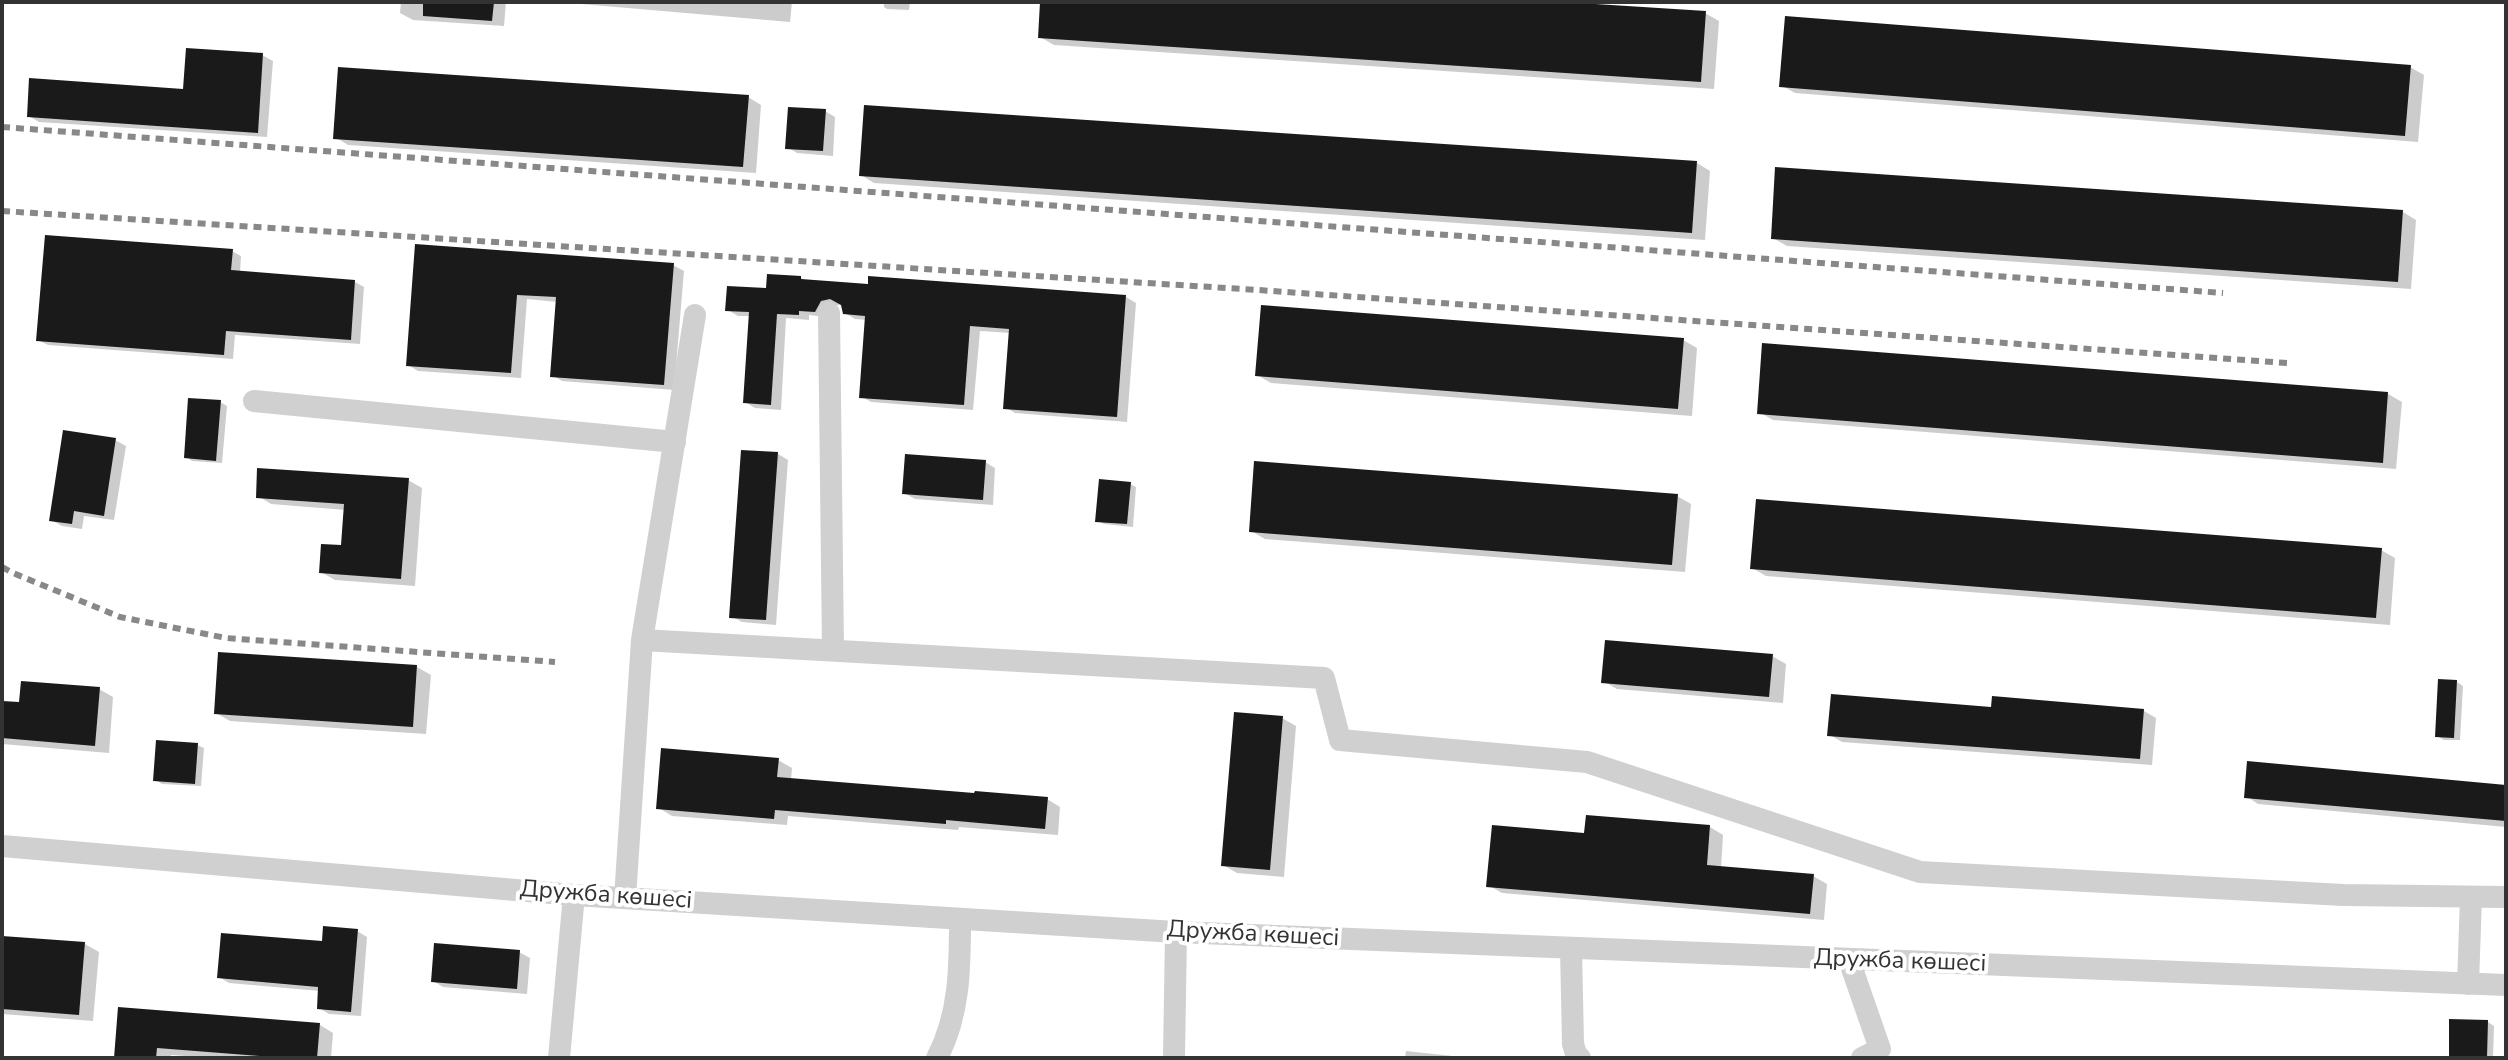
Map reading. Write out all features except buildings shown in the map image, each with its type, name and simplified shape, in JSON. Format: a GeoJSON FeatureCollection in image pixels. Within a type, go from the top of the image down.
{"type":"FeatureCollection","features":[{"type":"Feature","properties":{"kind":"street"},"geometry":{"type":"LineString","coordinates":[[829,313],[833,650]]}},
{"type":"Feature","properties":{"kind":"street"},"geometry":{"type":"LineString","coordinates":[[625,898],[642,640],[695,315]]}},
{"type":"Feature","properties":{"kind":"street"},"geometry":{"type":"LineString","coordinates":[[254,401],[675,442]]}},
{"type":"Feature","properties":{"kind":"street"},"geometry":{"type":"LineString","coordinates":[[642,640],[1324,678],[1340,740],[1587,762],[1920,872],[2343,895],[2506,897]]}},
{"type":"Feature","properties":{"kind":"street","name":"Дружба көшесі"},"geometry":{"type":"LineString","coordinates":[[2,846],[574,895],[1176,932],[2506,985]]}},
{"type":"Feature","properties":{"kind":"street"},"geometry":{"type":"LineString","coordinates":[[559,1058],[574,895]]}},
{"type":"Feature","properties":{"kind":"street"},"geometry":{"type":"LineString","coordinates":[[2468,984],[2471,897]]}},
{"type":"Feature","properties":{"kind":"street"},"geometry":{"type":"LineString","coordinates":[[937,1058],[952,1020],[960,980],[960,919]]}},
{"type":"Feature","properties":{"kind":"street"},"geometry":{"type":"LineString","coordinates":[[1174,1058],[1176,932]]}},
{"type":"Feature","properties":{"kind":"street"},"geometry":{"type":"LineString","coordinates":[[1571,948],[1573,1044],[1580,1058]]}},
{"type":"Feature","properties":{"kind":"street"},"geometry":{"type":"LineString","coordinates":[[1849,960],[1880,1049],[1862,1058]]}},
{"type":"Feature","properties":{"kind":"railway"},"geometry":{"type":"LineString","coordinates":[[2,127],[2223,293]]}},
{"type":"Feature","properties":{"kind":"railway"},"geometry":{"type":"LineString","coordinates":[[2,211],[1258,290],[2287,363]]}},
{"type":"Feature","properties":{"kind":"railway"},"geometry":{"type":"LineString","coordinates":[[2,567],[120,617],[226,638],[555,662]]}}]}
